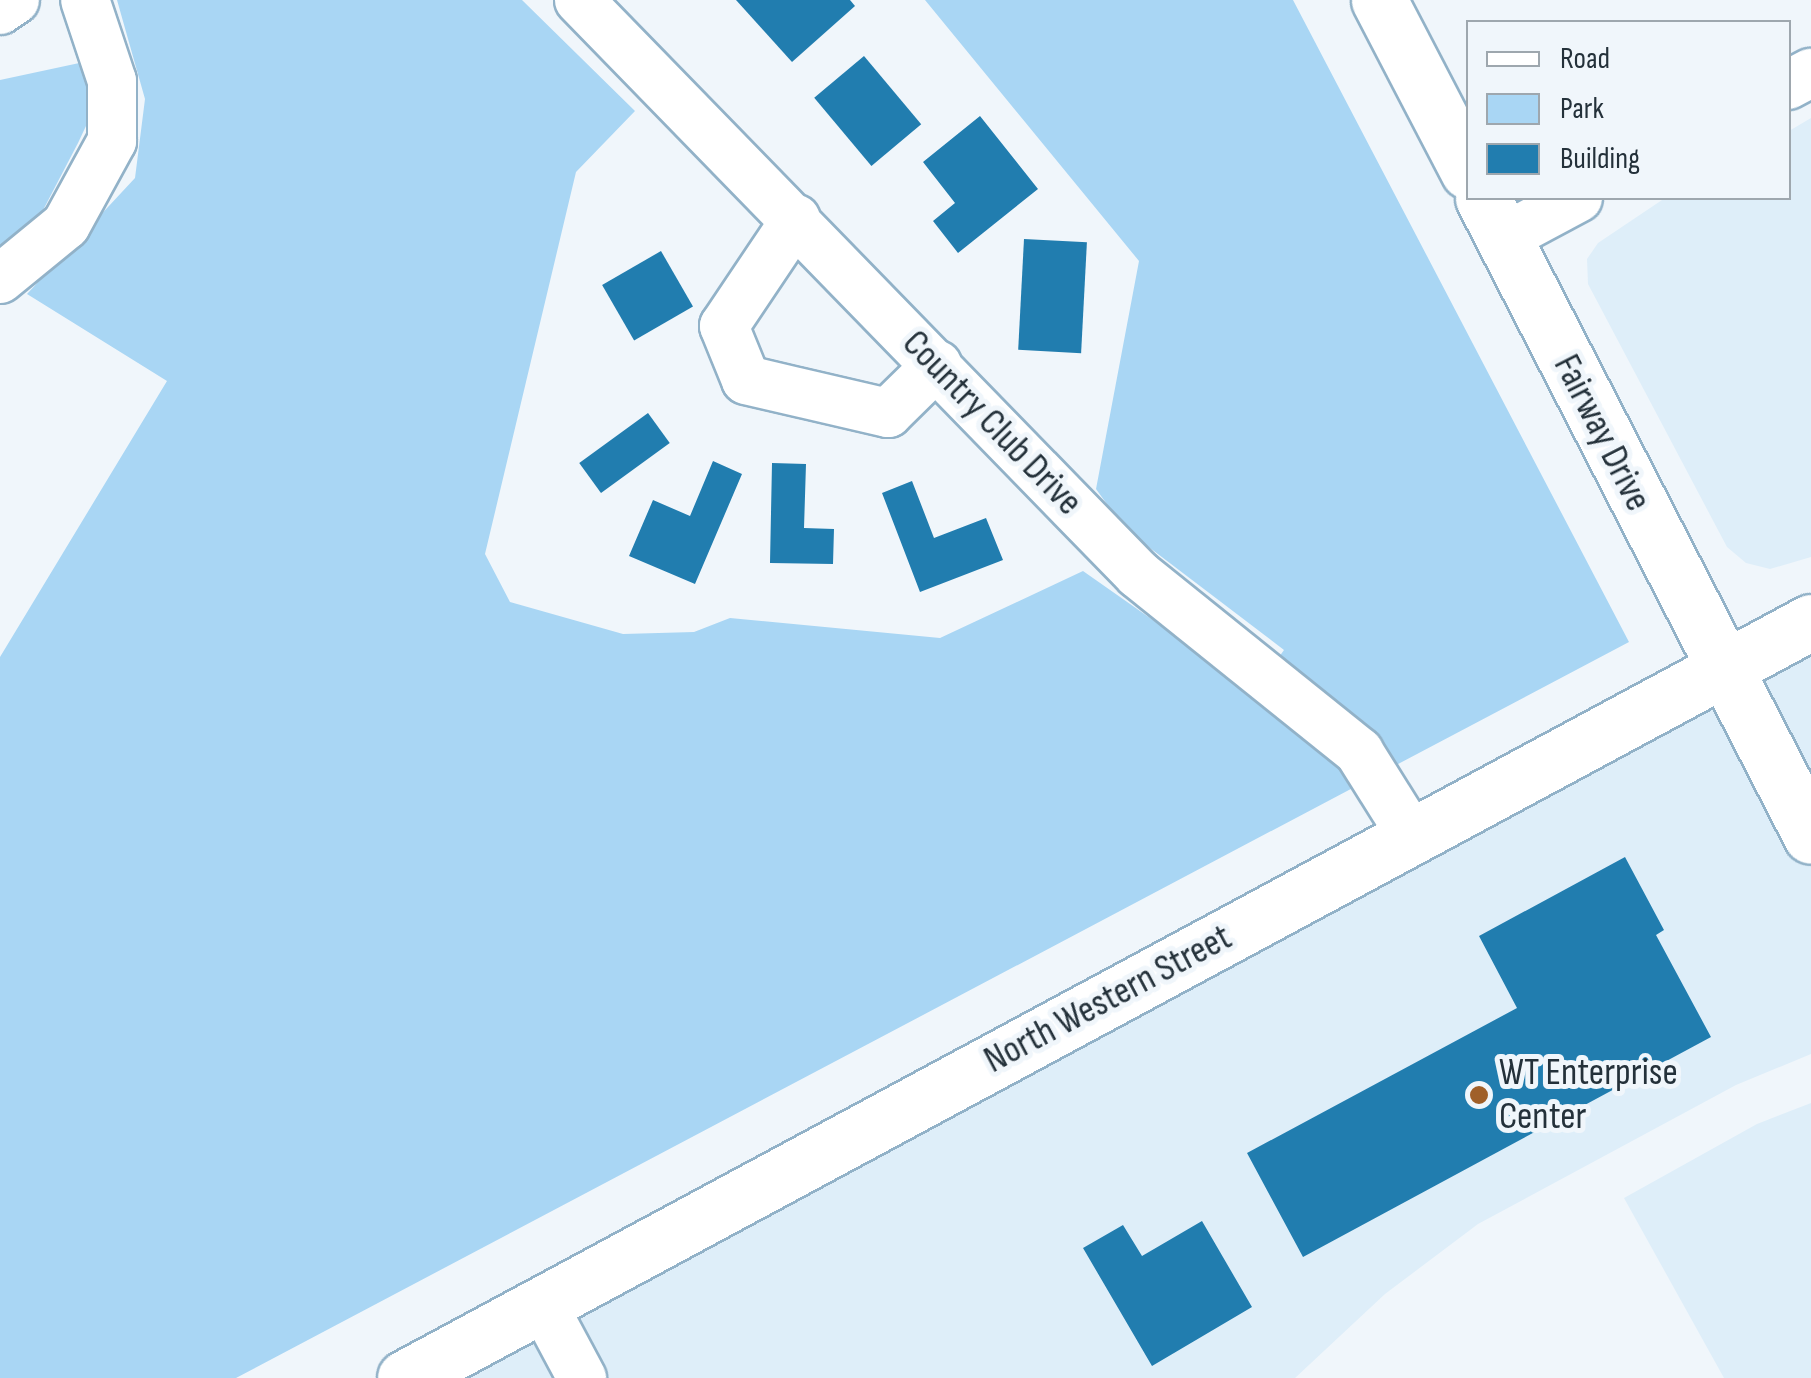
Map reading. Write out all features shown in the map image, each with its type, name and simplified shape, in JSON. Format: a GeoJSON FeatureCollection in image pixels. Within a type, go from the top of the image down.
{"type":"FeatureCollection","features":[{"type":"Feature","properties":{"kind":"main road"},"geometry":{"type":"LineString","coordinates":[[1380,0],[1466,167]]}},
{"type":"Feature","properties":{"kind":"main road","name":"Fairway Drive"},"geometry":{"type":"LineString","coordinates":[[1493,218],[1720,670],[1811,836]]}},
{"type":"Feature","properties":{"kind":"main road","name":"North Western Street"},"geometry":{"type":"LineString","coordinates":[[406,1378],[1811,622]]}},
{"type":"Feature","properties":{"kind":"street"},"geometry":{"type":"LineString","coordinates":[[0,10],[16,0]]}},
{"type":"Feature","properties":{"kind":"street"},"geometry":{"type":"LineString","coordinates":[[0,279],[66,225],[112,142],[112,80],[85,0]]}},
{"type":"Feature","properties":{"kind":"street","name":"Country Club Drive"},"geometry":{"type":"LineString","coordinates":[[579,0],[1138,574],[1359,752],[1411,834]]}},
{"type":"Feature","properties":{"kind":"street"},"geometry":{"type":"LineString","coordinates":[[1493,218],[1570,200]]}},
{"type":"Feature","properties":{"kind":"street"},"geometry":{"type":"LineString","coordinates":[[796,219],[724,326],[746,380],[888,414],[937,364]]}},
{"type":"Feature","properties":{"kind":"street"},"geometry":{"type":"LineString","coordinates":[[543,1304],[582,1378]]}},
{"type":"Feature","properties":{"kind":"shaded area"},"geometry":{"type":"Polygon","coordinates":[[[1811,118],[1811,557],[1770,569],[1746,563],[1727,547],[1588,284],[1587,259],[1598,243],[1662,200],[1791,200],[1791,130],[1811,118]]]}},
{"type":"Feature","properties":{"kind":"shaded area"},"geometry":{"type":"Polygon","coordinates":[[[1811,622],[1811,1054],[1736,1085],[1478,1224],[1385,1294],[1295,1378],[405,1378],[1811,622]]]}},
{"type":"Feature","properties":{"kind":"shaded area"},"geometry":{"type":"Polygon","coordinates":[[[1811,1103],[1811,1378],[1724,1378],[1624,1198],[1757,1124],[1811,1103]]]}},
{"type":"Feature","properties":{"kind":"green space"},"geometry":{"type":"Polygon","coordinates":[[[117,0],[522,0],[635,111],[576,172],[485,554],[510,602],[623,634],[694,632],[730,618],[940,638],[1083,571],[1244,684],[1258,686],[1284,650],[1125,529],[1096,489],[1139,261],[925,0],[1293,0],[1629,642],[236,1378],[0,1378],[0,657],[167,381],[27,294],[135,178],[145,99],[117,0]]]}},
{"type":"Feature","properties":{"kind":"green space"},"geometry":{"type":"Polygon","coordinates":[[[84,62],[93,111],[41,214],[0,249],[0,80],[84,62]]]}},
{"type":"Feature","properties":{"kind":"building"},"geometry":{"type":"Polygon","coordinates":[[[736,0],[850,0],[855,6],[792,62],[736,0]]]}},
{"type":"Feature","properties":{"kind":"building"},"geometry":{"type":"Polygon","coordinates":[[[864,56],[921,124],[871,166],[814,98],[864,56]]]}},
{"type":"Feature","properties":{"kind":"building"},"geometry":{"type":"Polygon","coordinates":[[[980,116],[1038,189],[958,253],[933,221],[955,203],[923,162],[980,116]]]}},
{"type":"Feature","properties":{"kind":"building"},"geometry":{"type":"Polygon","coordinates":[[[1024,239],[1087,242],[1081,353],[1018,350],[1024,239]]]}},
{"type":"Feature","properties":{"kind":"building"},"geometry":{"type":"Polygon","coordinates":[[[661,251],[693,306],[634,340],[602,285],[661,251]]]}},
{"type":"Feature","properties":{"kind":"building"},"geometry":{"type":"Polygon","coordinates":[[[648,413],[670,443],[601,493],[579,463],[648,413]]]}},
{"type":"Feature","properties":{"kind":"building"},"geometry":{"type":"Polygon","coordinates":[[[713,461],[742,474],[695,584],[629,556],[653,500],[690,516],[713,461]]]}},
{"type":"Feature","properties":{"kind":"building"},"geometry":{"type":"Polygon","coordinates":[[[772,463],[806,464],[804,528],[834,529],[833,564],[770,563],[772,463]]]}},
{"type":"Feature","properties":{"kind":"building"},"geometry":{"type":"Polygon","coordinates":[[[912,481],[934,538],[986,518],[1003,560],[920,592],[882,493],[912,481]]]}},
{"type":"Feature","properties":{"kind":"building","name":"WT Enterprise Center"},"geometry":{"type":"Polygon","coordinates":[[[1625,857],[1664,930],[1656,935],[1711,1037],[1303,1257],[1247,1153],[1517,1008],[1479,936],[1625,857]]]}},
{"type":"Feature","properties":{"kind":"building"},"geometry":{"type":"Polygon","coordinates":[[[1202,1221],[1252,1307],[1152,1366],[1083,1248],[1123,1225],[1142,1256],[1202,1221]]]}},
{"type":"Feature","properties":{"kind":"place","name":"WT Enterprise Center"},"geometry":{"type":"Point","coordinates":[1479,1095]}}]}
